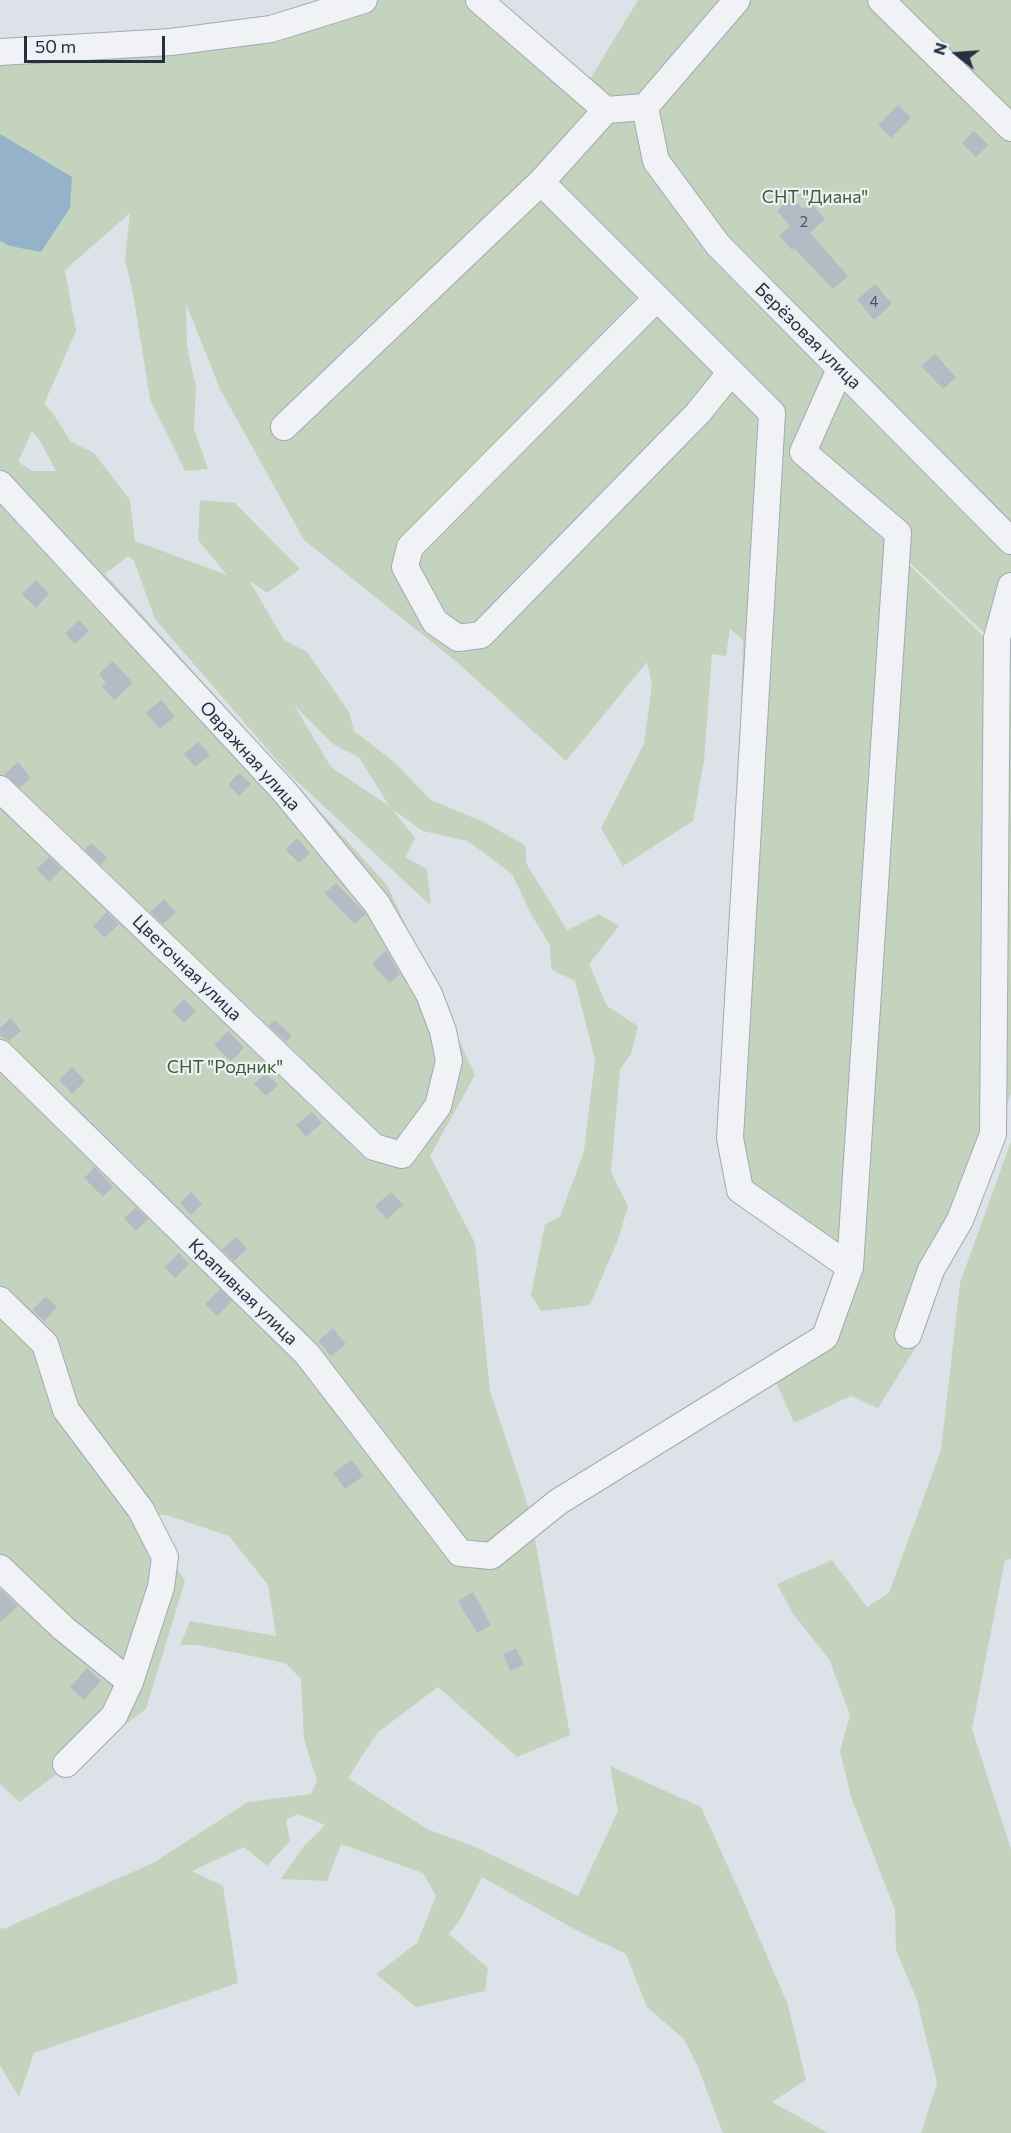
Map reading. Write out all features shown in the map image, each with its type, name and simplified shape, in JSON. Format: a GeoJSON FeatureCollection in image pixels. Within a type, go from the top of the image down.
{"type":"FeatureCollection","features":[{"type":"Feature","properties":{"kind":"street"},"geometry":{"type":"LineString","coordinates":[[0,52],[171,42],[271,29],[364,0]]}},
{"type":"Feature","properties":{"kind":"street"},"geometry":{"type":"LineString","coordinates":[[479,0],[606,110]]}},
{"type":"Feature","properties":{"kind":"street"},"geometry":{"type":"LineString","coordinates":[[284,427],[541,182],[606,110],[645,106],[737,0]]}},
{"type":"Feature","properties":{"kind":"street"},"geometry":{"type":"LineString","coordinates":[[881,0],[1011,128]]}},
{"type":"Feature","properties":{"kind":"street","name":"Берёзовая улица"},"geometry":{"type":"LineString","coordinates":[[645,106],[656,161],[718,246],[1011,541]]}},
{"type":"Feature","properties":{"kind":"street"},"geometry":{"type":"LineString","coordinates":[[541,182],[772,414],[730,1138],[740,1190],[850,1267]]}},
{"type":"Feature","properties":{"kind":"street"},"geometry":{"type":"LineString","coordinates":[[657,298],[410,548],[405,567],[435,622],[458,638],[482,635],[698,413],[731,372]]}},
{"type":"Feature","properties":{"kind":"street"},"geometry":{"type":"LineString","coordinates":[[840,369],[802,452],[898,533],[850,1267]]}},
{"type":"Feature","properties":{"kind":"street","name":"Овражная улица"},"geometry":{"type":"LineString","coordinates":[[0,484],[284,792],[377,904],[429,994],[443,1031],[449,1061],[438,1106],[402,1155],[374,1147]]}},
{"type":"Feature","properties":{"kind":"street"},"geometry":{"type":"LineString","coordinates":[[908,1335],[931,1270],[960,1220],[993,1134],[997,638],[1011,586]]}},
{"type":"Feature","properties":{"kind":"street","name":"Цветочная улица"},"geometry":{"type":"LineString","coordinates":[[0,789],[374,1147]]}},
{"type":"Feature","properties":{"kind":"street","name":"Крапивная улица"},"geometry":{"type":"LineString","coordinates":[[0,1053],[308,1354],[460,1554],[491,1556],[558,1502],[825,1336],[850,1267]]}},
{"type":"Feature","properties":{"kind":"street"},"geometry":{"type":"LineString","coordinates":[[0,1300],[45,1344],[66,1410],[141,1510],[165,1557],[161,1587],[130,1682],[114,1716],[66,1764]]}},
{"type":"Feature","properties":{"kind":"street"},"geometry":{"type":"LineString","coordinates":[[0,1568],[63,1628],[130,1682]]}},
{"type":"Feature","properties":{"kind":"green space","name":"СНТ \"Родник\""},"geometry":{"type":"Polygon","coordinates":[[[326,0],[498,0],[587,84],[638,0],[1011,0],[1011,658],[785,445],[1011,663],[1011,1093],[987,1161],[924,1289],[919,1342],[878,1408],[851,1396],[794,1423],[768,1363],[823,1322],[836,1269],[727,1189],[743,640],[730,629],[726,656],[712,654],[704,761],[693,821],[623,866],[601,828],[644,744],[652,685],[647,662],[566,761],[458,663],[304,540],[220,389],[186,304],[187,347],[196,387],[194,429],[208,469],[185,471],[150,399],[133,293],[125,259],[130,213],[65,270],[76,331],[44,404],[52,412],[71,442],[94,453],[130,500],[135,541],[227,575],[198,540],[200,500],[235,503],[300,569],[267,593],[249,580],[284,640],[307,652],[349,712],[354,731],[393,761],[431,800],[486,823],[526,846],[526,863],[567,930],[599,914],[619,926],[589,964],[607,1006],[638,1026],[631,1054],[620,1069],[611,1172],[628,1206],[618,1240],[590,1305],[541,1311],[531,1295],[545,1224],[560,1217],[584,1151],[595,1060],[575,981],[551,969],[550,945],[532,916],[512,874],[468,841],[423,831],[392,809],[415,838],[405,857],[427,869],[431,906],[287,772],[155,619],[134,561],[128,556],[105,574],[387,885],[475,1075],[430,1156],[475,1243],[490,1391],[530,1512],[570,1735],[517,1757],[438,1687],[377,1733],[348,1778],[427,1829],[475,1847],[578,1896],[618,1811],[610,1766],[701,1807],[788,2005],[806,2080],[772,2102],[828,2133],[724,2133],[698,2067],[684,2039],[647,2007],[626,1954],[574,1929],[482,1877],[461,1918],[449,1934],[488,1968],[485,1991],[416,2007],[376,1974],[417,1943],[436,1896],[423,1873],[341,1844],[327,1881],[281,1879],[303,1847],[325,1825],[298,1814],[286,1820],[290,1841],[267,1866],[244,1847],[192,1871],[223,1886],[238,1983],[34,2053],[19,2097],[0,2065],[0,1928],[3,1929],[153,1863],[248,1802],[311,1794],[317,1781],[304,1739],[301,1679],[285,1663],[198,1645],[180,1645],[190,1621],[276,1636],[268,1585],[229,1536],[169,1516],[142,1511],[185,1581],[146,1709],[19,1802],[0,1784],[0,45],[200,34],[286,14],[326,0]],[[32,431],[18,462],[32,471],[56,471],[40,441],[32,431]],[[294,705],[331,767],[389,806],[359,757],[333,744],[294,705]]]}},
{"type":"Feature","properties":{"kind":"green space"},"geometry":{"type":"Polygon","coordinates":[[[1011,1141],[1011,1559],[1005,1560],[972,1729],[1011,1849],[1011,2133],[921,2133],[937,2083],[917,2000],[896,1950],[895,1910],[851,1797],[840,1751],[850,1715],[829,1659],[793,1614],[777,1584],[832,1560],[867,1607],[889,1593],[941,1450],[960,1283],[1011,1141]]]}},
{"type":"Feature","properties":{"kind":"water"},"geometry":{"type":"Polygon","coordinates":[[[0,134],[72,177],[70,208],[41,252],[10,246],[0,241],[0,134]]]}},
{"type":"Feature","properties":{"kind":"building"},"geometry":{"type":"Polygon","coordinates":[[[898,105],[911,118],[891,138],[878,125],[898,105]]]}},
{"type":"Feature","properties":{"kind":"building"},"geometry":{"type":"Polygon","coordinates":[[[974,131],[989,145],[976,157],[962,143],[974,131]]]}},
{"type":"Feature","properties":{"kind":"building"},"geometry":{"type":"Polygon","coordinates":[[[791,197],[803,209],[810,202],[825,219],[810,233],[848,276],[833,289],[794,248],[792,250],[779,236],[790,226],[777,211],[791,197]]]}},
{"type":"Feature","properties":{"kind":"building"},"geometry":{"type":"Polygon","coordinates":[[[875,284],[892,304],[874,320],[857,300],[875,284]]]}},
{"type":"Feature","properties":{"kind":"building"},"geometry":{"type":"Polygon","coordinates":[[[935,354],[956,377],[943,389],[921,366],[935,354]]]}},
{"type":"Feature","properties":{"kind":"building"},"geometry":{"type":"Polygon","coordinates":[[[36,580],[49,594],[36,608],[22,594],[36,580]]]}},
{"type":"Feature","properties":{"kind":"building"},"geometry":{"type":"Polygon","coordinates":[[[79,620],[89,631],[74,644],[65,633],[79,620]]]}},
{"type":"Feature","properties":{"kind":"building"},"geometry":{"type":"Polygon","coordinates":[[[113,661],[133,683],[114,700],[102,687],[106,683],[99,674],[113,661]]]}},
{"type":"Feature","properties":{"kind":"building"},"geometry":{"type":"Polygon","coordinates":[[[161,700],[175,716],[160,729],[146,713],[161,700]]]}},
{"type":"Feature","properties":{"kind":"building"},"geometry":{"type":"Polygon","coordinates":[[[198,742],[210,755],[195,767],[184,754],[198,742]]]}},
{"type":"Feature","properties":{"kind":"building"},"geometry":{"type":"Polygon","coordinates":[[[18,762],[31,778],[20,788],[4,775],[18,762]]]}},
{"type":"Feature","properties":{"kind":"building"},"geometry":{"type":"Polygon","coordinates":[[[239,773],[251,784],[239,796],[228,784],[239,773]]]}},
{"type":"Feature","properties":{"kind":"building"},"geometry":{"type":"Polygon","coordinates":[[[297,838],[310,853],[299,863],[285,849],[297,838]]]}},
{"type":"Feature","properties":{"kind":"building"},"geometry":{"type":"Polygon","coordinates":[[[91,843],[107,857],[101,865],[85,850],[91,843]]]}},
{"type":"Feature","properties":{"kind":"building"},"geometry":{"type":"Polygon","coordinates":[[[49,857],[62,869],[49,882],[37,869],[49,857]]]}},
{"type":"Feature","properties":{"kind":"building"},"geometry":{"type":"Polygon","coordinates":[[[336,883],[366,914],[354,924],[325,893],[336,883]]]}},
{"type":"Feature","properties":{"kind":"building"},"geometry":{"type":"Polygon","coordinates":[[[164,899],[176,912],[163,924],[150,912],[164,899]]]}},
{"type":"Feature","properties":{"kind":"building"},"geometry":{"type":"Polygon","coordinates":[[[107,912],[119,924],[104,938],[93,926],[107,912]]]}},
{"type":"Feature","properties":{"kind":"building"},"geometry":{"type":"Polygon","coordinates":[[[386,950],[400,974],[390,983],[372,964],[386,950]]]}},
{"type":"Feature","properties":{"kind":"building"},"geometry":{"type":"Polygon","coordinates":[[[184,999],[196,1011],[184,1023],[172,1011],[184,999]]]}},
{"type":"Feature","properties":{"kind":"building"},"geometry":{"type":"Polygon","coordinates":[[[11,1018],[21,1031],[9,1041],[0,1035],[0,1028],[11,1018]]]}},
{"type":"Feature","properties":{"kind":"building"},"geometry":{"type":"Polygon","coordinates":[[[275,1020],[292,1036],[286,1042],[269,1026],[275,1020]]]}},
{"type":"Feature","properties":{"kind":"building"},"geometry":{"type":"Polygon","coordinates":[[[228,1031],[244,1048],[231,1061],[214,1045],[228,1031]]]}},
{"type":"Feature","properties":{"kind":"building"},"geometry":{"type":"Polygon","coordinates":[[[72,1067],[85,1081],[72,1094],[59,1080],[72,1067]]]}},
{"type":"Feature","properties":{"kind":"building"},"geometry":{"type":"Polygon","coordinates":[[[266,1073],[278,1085],[266,1096],[254,1084],[266,1073]]]}},
{"type":"Feature","properties":{"kind":"building"},"geometry":{"type":"Polygon","coordinates":[[[312,1112],[322,1123],[306,1137],[296,1125],[312,1112]]]}},
{"type":"Feature","properties":{"kind":"building"},"geometry":{"type":"Polygon","coordinates":[[[95,1167],[113,1187],[103,1197],[84,1178],[95,1167]]]}},
{"type":"Feature","properties":{"kind":"building"},"geometry":{"type":"Polygon","coordinates":[[[191,1192],[202,1204],[191,1215],[180,1203],[191,1192]]]}},
{"type":"Feature","properties":{"kind":"building"},"geometry":{"type":"Polygon","coordinates":[[[391,1192],[403,1205],[387,1219],[375,1206],[391,1192]]]}},
{"type":"Feature","properties":{"kind":"building"},"geometry":{"type":"Polygon","coordinates":[[[136,1207],[148,1219],[136,1231],[124,1218],[136,1207]]]}},
{"type":"Feature","properties":{"kind":"building"},"geometry":{"type":"Polygon","coordinates":[[[236,1237],[247,1249],[234,1261],[222,1250],[236,1237]]]}},
{"type":"Feature","properties":{"kind":"building"},"geometry":{"type":"Polygon","coordinates":[[[179,1253],[189,1264],[175,1278],[165,1267],[179,1253]]]}},
{"type":"Feature","properties":{"kind":"building"},"geometry":{"type":"Polygon","coordinates":[[[220,1289],[232,1301],[217,1316],[205,1304],[220,1289]]]}},
{"type":"Feature","properties":{"kind":"building"},"geometry":{"type":"Polygon","coordinates":[[[46,1296],[57,1307],[44,1321],[32,1310],[46,1296]]]}},
{"type":"Feature","properties":{"kind":"building"},"geometry":{"type":"Polygon","coordinates":[[[333,1328],[346,1344],[331,1356],[318,1341],[333,1328]]]}},
{"type":"Feature","properties":{"kind":"building"},"geometry":{"type":"Polygon","coordinates":[[[352,1460],[363,1476],[345,1489],[333,1473],[352,1460]]]}},
{"type":"Feature","properties":{"kind":"building"},"geometry":{"type":"Polygon","coordinates":[[[0,1589],[18,1606],[0,1622],[0,1589]]]}},
{"type":"Feature","properties":{"kind":"building"},"geometry":{"type":"Polygon","coordinates":[[[473,1592],[491,1625],[477,1633],[458,1601],[473,1592]]]}},
{"type":"Feature","properties":{"kind":"building"},"geometry":{"type":"Polygon","coordinates":[[[516,1648],[524,1665],[510,1671],[503,1654],[516,1648]]]}},
{"type":"Feature","properties":{"kind":"building"},"geometry":{"type":"Polygon","coordinates":[[[87,1668],[101,1681],[84,1700],[70,1687],[87,1668]]]}},
{"type":"Feature","properties":{"kind":"park label","name":"СНТ \"Диана\""},"geometry":{"type":"Point","coordinates":[815,197]}}]}
